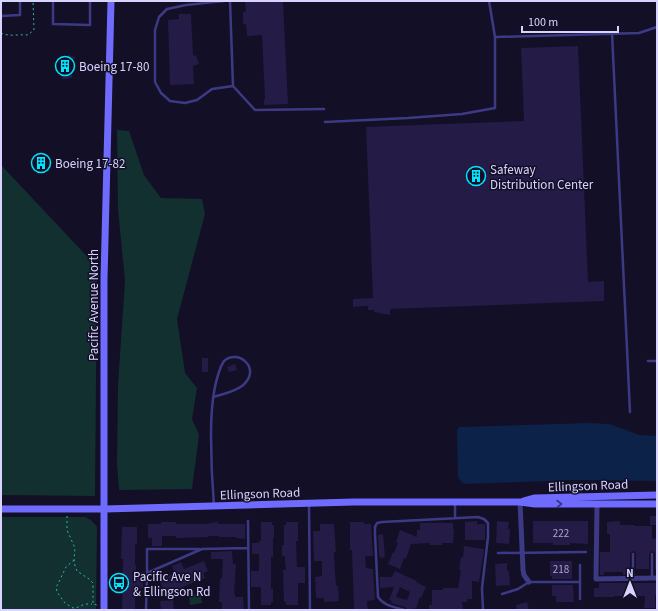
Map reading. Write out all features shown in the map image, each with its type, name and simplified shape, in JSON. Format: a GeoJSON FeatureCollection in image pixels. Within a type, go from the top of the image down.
{"type":"FeatureCollection","features":[{"type":"Feature","properties":{"kind":"main road","name":"Pacific Avenue North"},"geometry":{"type":"LineString","coordinates":[[104,610],[104,279],[111,1]]}},
{"type":"Feature","properties":{"kind":"main road","name":"Ellingson Road"},"geometry":{"type":"LineString","coordinates":[[520,502],[535,498],[657,495]]}},
{"type":"Feature","properties":{"kind":"main road","name":"Ellingson Road"},"geometry":{"type":"LineString","coordinates":[[1,509],[105,509],[362,502],[657,504]]}},
{"type":"Feature","properties":{"kind":"street"},"geometry":{"type":"LineString","coordinates":[[520,502],[523,570],[524,575],[529,582]]}},
{"type":"Feature","properties":{"kind":"street"},"geometry":{"type":"LineString","coordinates":[[597,504],[596,578],[654,578]]}},
{"type":"Feature","properties":{"kind":"lane"},"geometry":{"type":"LineString","coordinates":[[1,16],[20,15],[20,1]]}},
{"type":"Feature","properties":{"kind":"lane"},"geometry":{"type":"LineString","coordinates":[[53,1],[53,24],[90,25],[90,1]]}},
{"type":"Feature","properties":{"kind":"lane"},"geometry":{"type":"LineString","coordinates":[[224,1],[186,5],[167,10],[159,17],[155,30],[154,57],[156,82],[161,93],[170,101],[185,103],[197,100],[212,89],[233,86]]}},
{"type":"Feature","properties":{"kind":"lane"},"geometry":{"type":"LineString","coordinates":[[230,1],[233,86],[255,110],[324,109]]}},
{"type":"Feature","properties":{"kind":"lane"},"geometry":{"type":"LineString","coordinates":[[325,122],[454,115],[495,108],[495,37],[489,1]]}},
{"type":"Feature","properties":{"kind":"lane"},"geometry":{"type":"LineString","coordinates":[[495,37],[639,33],[657,28]]}},
{"type":"Feature","properties":{"kind":"lane"},"geometry":{"type":"LineString","coordinates":[[612,34],[630,412]]}},
{"type":"Feature","properties":{"kind":"lane"},"geometry":{"type":"LineString","coordinates":[[213,397],[234,390],[242,386],[248,380],[250,367],[246,362],[241,358],[236,357],[229,358],[224,361],[215,382],[213,397],[211,422],[211,465],[214,506]]}},
{"type":"Feature","properties":{"kind":"lane"},"geometry":{"type":"LineString","coordinates":[[648,361],[657,361]]}},
{"type":"Feature","properties":{"kind":"lane"},"geometry":{"type":"LineString","coordinates":[[454,502],[455,518]]}},
{"type":"Feature","properties":{"kind":"lane"},"geometry":{"type":"LineString","coordinates":[[309,504],[310,610]]}},
{"type":"Feature","properties":{"kind":"lane"},"geometry":{"type":"LineString","coordinates":[[404,610],[386,605],[380,601],[378,597],[375,534],[377,523],[478,517],[484,519],[488,523],[488,537],[482,588],[483,610]]}},
{"type":"Feature","properties":{"kind":"lane"},"geometry":{"type":"LineString","coordinates":[[248,521],[249,610]]}},
{"type":"Feature","properties":{"kind":"lane"},"geometry":{"type":"LineString","coordinates":[[146,610],[147,549],[248,548]]}},
{"type":"Feature","properties":{"kind":"lane"},"geometry":{"type":"LineString","coordinates":[[147,573],[202,549]]}},
{"type":"Feature","properties":{"kind":"lane"},"geometry":{"type":"LineString","coordinates":[[498,553],[586,552]]}},
{"type":"Feature","properties":{"kind":"lane"},"geometry":{"type":"LineString","coordinates":[[633,554],[633,578]]}},
{"type":"Feature","properties":{"kind":"lane"},"geometry":{"type":"LineString","coordinates":[[652,554],[654,578]]}},
{"type":"Feature","properties":{"kind":"lane"},"geometry":{"type":"LineString","coordinates":[[580,565],[580,599]]}},
{"type":"Feature","properties":{"kind":"lane"},"geometry":{"type":"LineString","coordinates":[[502,594],[518,589],[529,582],[580,582]]}},
{"type":"Feature","properties":{"kind":"path"},"geometry":{"type":"LineString","coordinates":[[1,33],[5,35],[28,35],[34,30],[33,1]]}},
{"type":"Feature","properties":{"kind":"path"},"geometry":{"type":"LineString","coordinates":[[67,513],[67,530],[76,548],[74,560],[75,566],[77,571],[93,583],[93,604]]}},
{"type":"Feature","properties":{"kind":"path"},"geometry":{"type":"LineString","coordinates":[[74,560],[66,568],[56,587],[57,592],[65,603],[73,608],[85,604],[98,605]]}},
{"type":"Feature","properties":{"kind":"green space"},"geometry":{"type":"Polygon","coordinates":[[[117,130],[129,131],[144,175],[161,198],[202,199],[205,214],[177,319],[185,373],[197,388],[192,419],[199,435],[192,489],[119,490],[117,463],[118,385],[125,281],[118,209],[117,130]]]}},
{"type":"Feature","properties":{"kind":"green space"},"geometry":{"type":"Polygon","coordinates":[[[1,165],[97,267],[95,496],[1,495],[1,165]]]}},
{"type":"Feature","properties":{"kind":"green space"},"geometry":{"type":"Polygon","coordinates":[[[1,517],[85,517],[91,520],[97,527],[96,610],[1,610],[1,517]]]}},
{"type":"Feature","properties":{"kind":"green space"},"geometry":{"type":"Polygon","coordinates":[[[201,594],[202,603],[190,605],[189,595],[201,594]]]}},
{"type":"Feature","properties":{"kind":"water"},"geometry":{"type":"Polygon","coordinates":[[[589,423],[609,424],[640,435],[657,436],[657,481],[576,480],[464,484],[458,478],[457,431],[459,427],[589,423]]]}},
{"type":"Feature","properties":{"kind":"building"},"geometry":{"type":"Polygon","coordinates":[[[245,1],[283,1],[288,104],[264,105],[262,35],[247,36],[246,24],[243,24],[243,12],[246,12],[245,1]]]}},
{"type":"Feature","properties":{"kind":"building"},"geometry":{"type":"Polygon","coordinates":[[[179,14],[191,14],[193,56],[196,55],[199,64],[193,66],[194,84],[170,85],[168,20],[179,19],[179,14]]]}},
{"type":"Feature","properties":{"kind":"building","name":"Safeway Distribution Center"},"geometry":{"type":"Polygon","coordinates":[[[578,46],[588,282],[604,281],[604,301],[390,309],[390,315],[374,312],[374,310],[368,310],[368,306],[353,307],[353,299],[373,298],[366,127],[524,121],[521,48],[578,46]]]}},
{"type":"Feature","properties":{"kind":"building","name":"Boeing 17-80"},"geometry":{"type":"Polygon","coordinates":[[[68,55],[75,57],[72,78],[62,79],[61,70],[57,69],[59,62],[65,64],[68,55]]]}},
{"type":"Feature","properties":{"kind":"building"},"geometry":{"type":"Polygon","coordinates":[[[202,358],[208,358],[208,372],[202,372],[202,358]]]}},
{"type":"Feature","properties":{"kind":"building"},"geometry":{"type":"Polygon","coordinates":[[[235,364],[237,370],[229,372],[227,367],[235,364]]]}},
{"type":"Feature","properties":{"kind":"building"},"geometry":{"type":"Polygon","coordinates":[[[650,516],[657,516],[657,525],[650,525],[650,516]]]}},
{"type":"Feature","properties":{"kind":"building"},"geometry":{"type":"Polygon","coordinates":[[[477,521],[477,524],[485,524],[485,540],[465,540],[465,522],[477,521]]]}},
{"type":"Feature","properties":{"kind":"building"},"geometry":{"type":"Polygon","coordinates":[[[497,521],[509,522],[509,544],[496,543],[497,521]]]}},
{"type":"Feature","properties":{"kind":"building"},"geometry":{"type":"Polygon","coordinates":[[[533,521],[588,521],[588,544],[570,543],[570,545],[553,545],[553,543],[533,543],[533,521]]]}},
{"type":"Feature","properties":{"kind":"building"},"geometry":{"type":"Polygon","coordinates":[[[620,521],[620,525],[652,526],[652,539],[657,538],[657,569],[655,569],[655,553],[652,551],[649,554],[649,569],[636,569],[636,554],[633,551],[630,554],[630,569],[628,569],[628,574],[623,575],[623,572],[604,572],[604,575],[600,575],[600,552],[610,552],[610,534],[607,534],[607,522],[620,521]]]}},
{"type":"Feature","properties":{"kind":"building"},"geometry":{"type":"Polygon","coordinates":[[[161,522],[176,522],[176,524],[209,524],[218,522],[218,524],[245,524],[245,539],[219,536],[176,538],[176,536],[162,536],[162,546],[152,546],[152,538],[148,538],[148,524],[161,524],[161,522]]]}},
{"type":"Feature","properties":{"kind":"building"},"geometry":{"type":"Polygon","coordinates":[[[261,522],[272,522],[272,525],[274,525],[273,557],[271,557],[271,589],[273,589],[273,602],[271,602],[271,605],[261,605],[261,587],[251,587],[251,571],[259,571],[259,554],[252,554],[252,543],[259,543],[259,541],[261,541],[261,522]]]}},
{"type":"Feature","properties":{"kind":"building"},"geometry":{"type":"Polygon","coordinates":[[[286,522],[298,522],[298,541],[296,541],[297,567],[305,567],[305,583],[298,583],[298,605],[286,605],[286,602],[284,602],[283,570],[286,570],[285,556],[282,556],[282,545],[284,545],[284,525],[286,525],[286,522]]]}},
{"type":"Feature","properties":{"kind":"building"},"geometry":{"type":"Polygon","coordinates":[[[350,522],[364,522],[364,524],[371,524],[373,556],[365,556],[366,568],[373,569],[375,600],[367,601],[368,610],[354,610],[352,550],[350,550],[350,522]]]}},
{"type":"Feature","properties":{"kind":"building"},"geometry":{"type":"Polygon","coordinates":[[[420,523],[453,523],[453,543],[442,543],[442,545],[430,545],[430,543],[411,544],[406,559],[404,558],[400,569],[388,564],[398,543],[396,542],[400,530],[417,537],[417,530],[420,530],[420,523]]]}},
{"type":"Feature","properties":{"kind":"building"},"geometry":{"type":"Polygon","coordinates":[[[320,524],[334,524],[336,552],[334,552],[335,572],[339,601],[324,602],[324,598],[316,598],[315,577],[322,576],[322,561],[314,561],[313,531],[320,531],[320,524]]]}},
{"type":"Feature","properties":{"kind":"building"},"geometry":{"type":"Polygon","coordinates":[[[122,527],[137,527],[135,565],[136,572],[143,572],[143,588],[135,587],[135,610],[122,610],[122,527]]]}},
{"type":"Feature","properties":{"kind":"building"},"geometry":{"type":"Polygon","coordinates":[[[383,534],[385,557],[380,558],[378,535],[383,534]]]}},
{"type":"Feature","properties":{"kind":"building"},"geometry":{"type":"Polygon","coordinates":[[[464,546],[484,549],[479,582],[472,581],[472,599],[467,599],[467,602],[462,602],[463,609],[429,610],[429,605],[432,605],[432,590],[458,588],[461,570],[459,570],[461,557],[463,558],[464,546]]]}},
{"type":"Feature","properties":{"kind":"building"},"geometry":{"type":"Polygon","coordinates":[[[232,551],[233,564],[236,564],[234,594],[235,597],[243,597],[244,610],[222,609],[222,602],[219,602],[220,578],[222,579],[223,559],[211,559],[211,552],[232,551]]]}},
{"type":"Feature","properties":{"kind":"building"},"geometry":{"type":"Polygon","coordinates":[[[204,561],[208,571],[203,573],[205,578],[165,594],[159,579],[174,573],[172,566],[181,562],[184,569],[204,561]]]}},
{"type":"Feature","properties":{"kind":"building"},"geometry":{"type":"Polygon","coordinates":[[[550,561],[572,561],[572,579],[552,579],[552,576],[550,576],[550,561]]]}},
{"type":"Feature","properties":{"kind":"building"},"geometry":{"type":"Polygon","coordinates":[[[507,563],[510,585],[496,586],[495,564],[507,563]]]}},
{"type":"Feature","properties":{"kind":"building"},"geometry":{"type":"Polygon","coordinates":[[[395,571],[417,581],[416,582],[426,587],[421,598],[420,597],[416,609],[413,608],[412,610],[407,610],[405,607],[391,603],[392,601],[389,600],[394,587],[380,588],[380,577],[392,577],[395,571]],[[400,587],[396,597],[407,600],[410,592],[400,587]]]}},
{"type":"Feature","properties":{"kind":"building"},"geometry":{"type":"Polygon","coordinates":[[[599,583],[657,583],[655,608],[644,608],[645,596],[594,597],[594,588],[599,588],[599,583]]]}},
{"type":"Feature","properties":{"kind":"building"},"geometry":{"type":"Polygon","coordinates":[[[552,585],[573,585],[574,602],[556,602],[556,596],[552,596],[552,585]]]}},
{"type":"Feature","properties":{"kind":"building"},"geometry":{"type":"Polygon","coordinates":[[[173,600],[174,610],[161,610],[160,601],[173,600]]]}},
{"type":"Feature","properties":{"kind":"building"},"geometry":{"type":"Polygon","coordinates":[[[527,602],[529,610],[517,610],[516,605],[527,602]]]}},
{"type":"Feature","properties":{"kind":"place","name":"Boeing 17-80"},"geometry":{"type":"Point","coordinates":[65,66]}},
{"type":"Feature","properties":{"kind":"place","name":"Boeing 17-82"},"geometry":{"type":"Point","coordinates":[41,163]}},
{"type":"Feature","properties":{"kind":"place","name":"Safeway Distribution Center"},"geometry":{"type":"Point","coordinates":[476,176]}},
{"type":"Feature","properties":{"kind":"place","name":"Pacific Ave N & Ellingson Rd"},"geometry":{"type":"Point","coordinates":[119,583]}}]}
